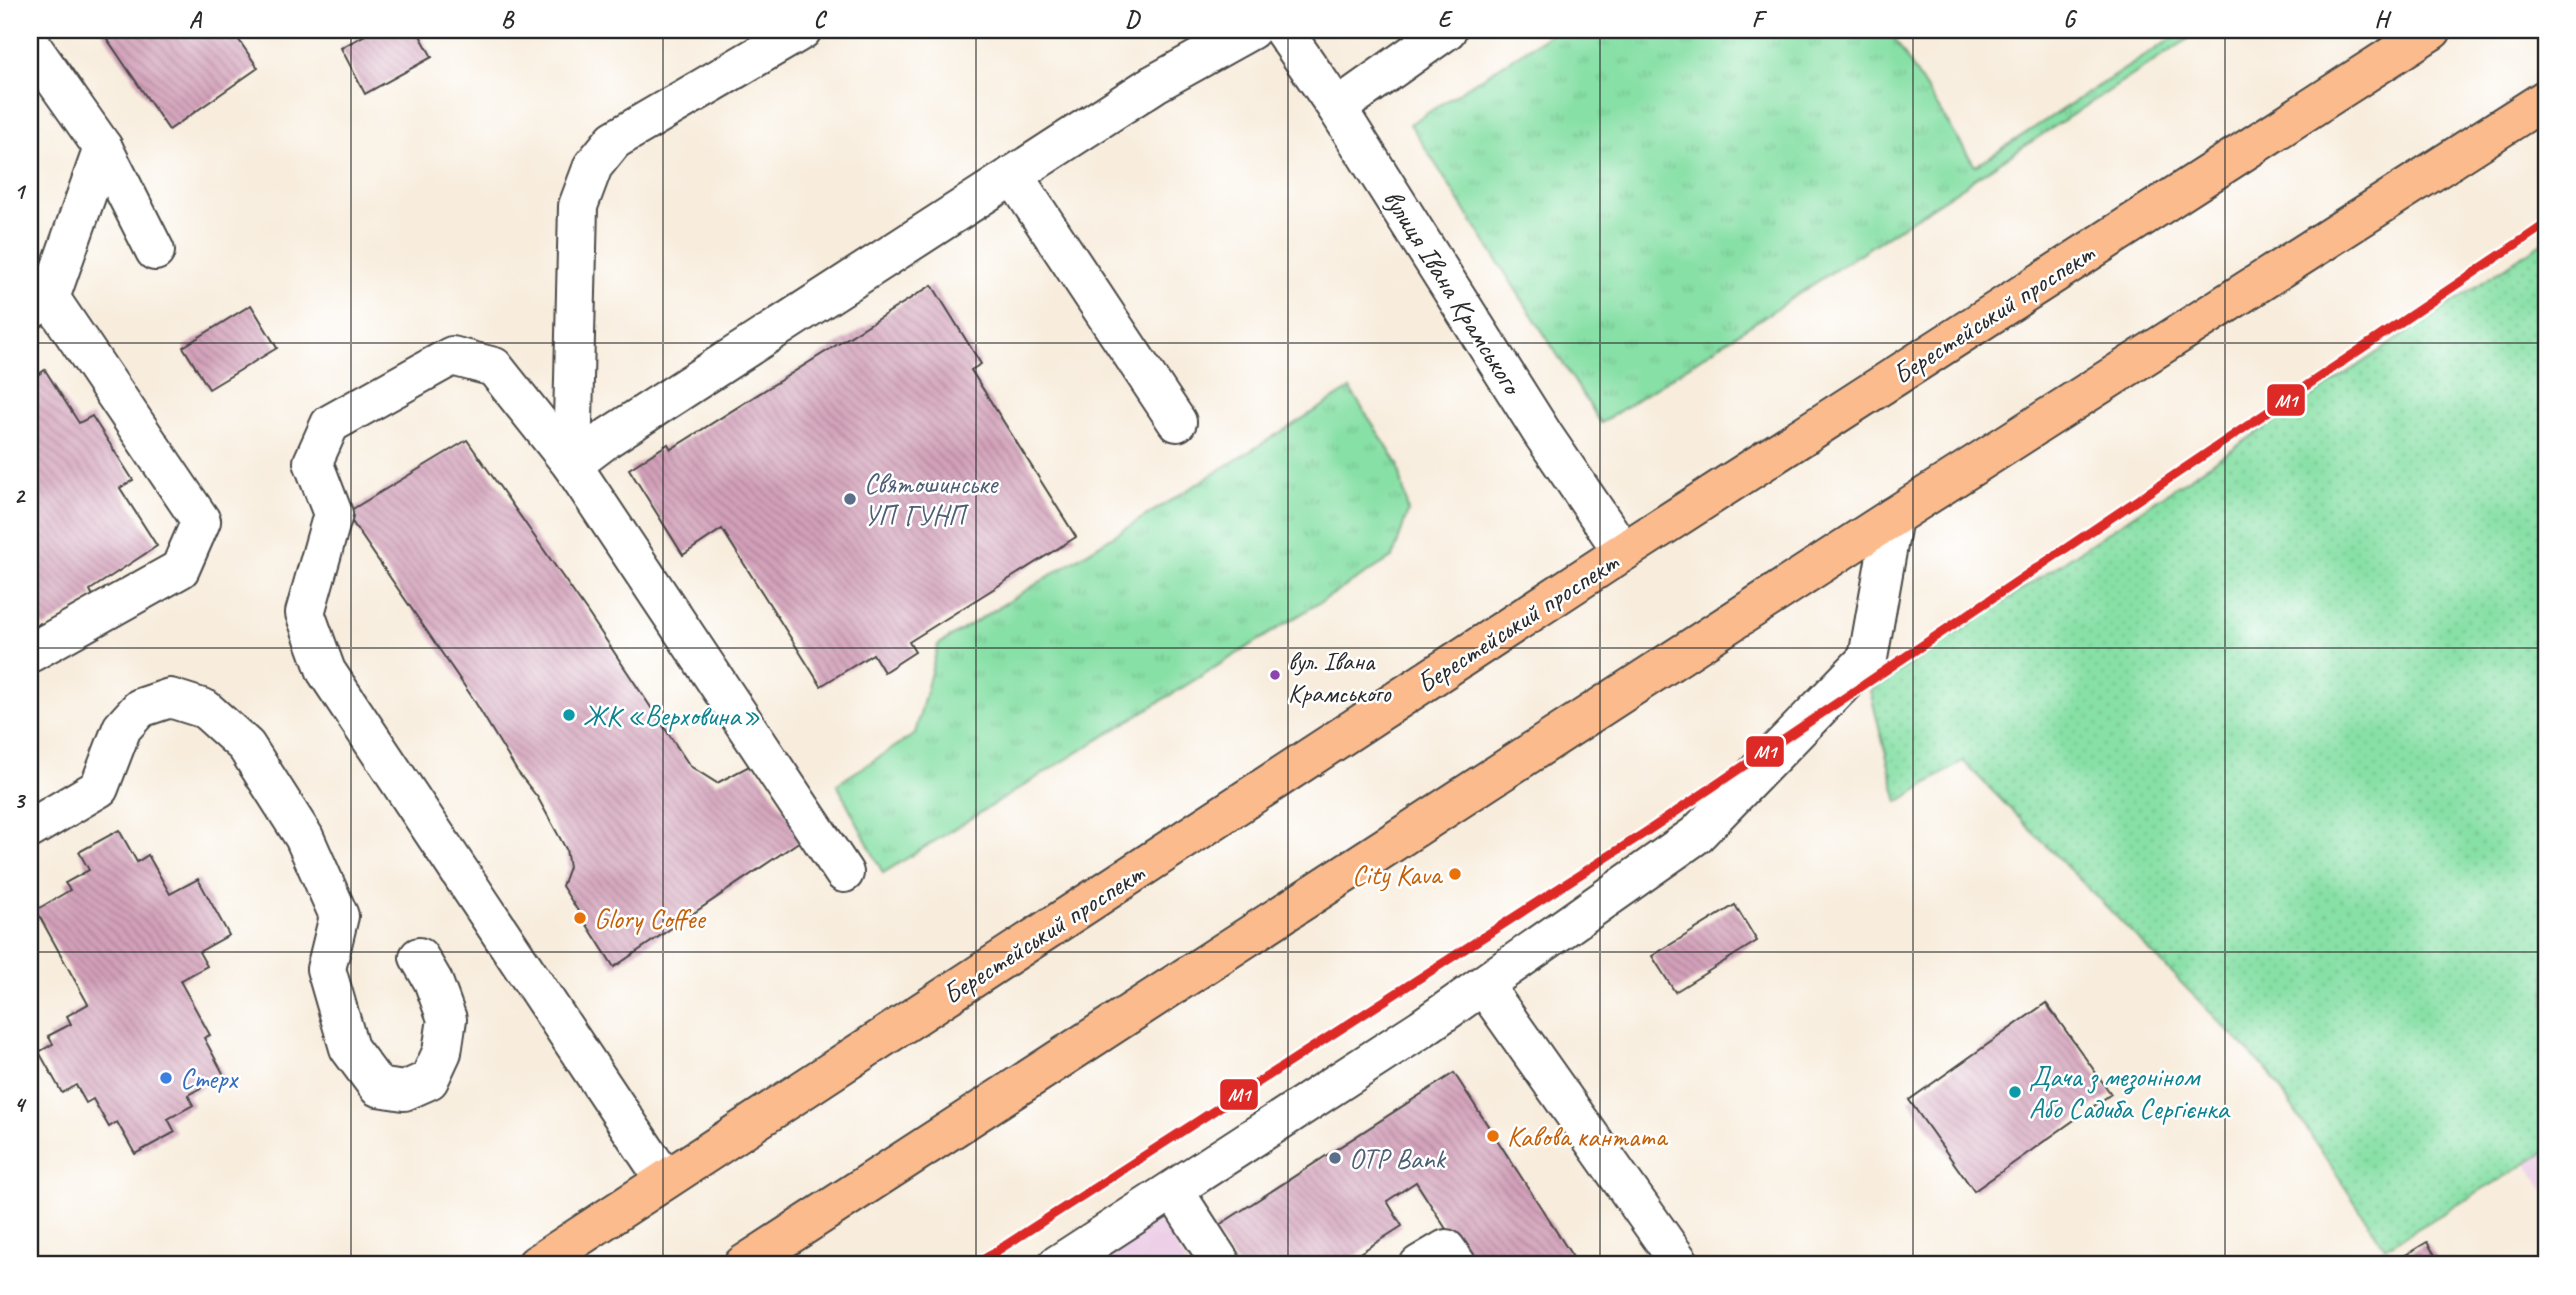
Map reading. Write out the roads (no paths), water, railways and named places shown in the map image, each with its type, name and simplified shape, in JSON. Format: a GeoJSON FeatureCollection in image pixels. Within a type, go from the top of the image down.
{"type":"FeatureCollection","features":[{"type":"Feature","properties":{"kind":"main road","name":"Берестейський проспект"},"geometry":{"type":"LineString","coordinates":[[536,1265],[1623,552],[2432,30]]}},
{"type":"Feature","properties":{"kind":"main road"},"geometry":{"type":"LineString","coordinates":[[743,1265],[1893,517],[2546,99]]}},
{"type":"Feature","properties":{"kind":"street"},"geometry":{"type":"LineString","coordinates":[[572,465],[578,206],[593,166],[614,140],[802,30]]}},
{"type":"Feature","properties":{"kind":"street"},"geometry":{"type":"LineString","coordinates":[[572,465],[609,438],[1154,84],[1251,30]]}},
{"type":"Feature","properties":{"kind":"street","name":"вулиця Івана Крамського"},"geometry":{"type":"LineString","coordinates":[[1283,30],[1337,108],[1544,436],[1623,552]]}},
{"type":"Feature","properties":{"kind":"street"},"geometry":{"type":"LineString","coordinates":[[1337,108],[1447,30]]}},
{"type":"Feature","properties":{"kind":"street"},"geometry":{"type":"LineString","coordinates":[[30,44],[103,148],[155,251]]}},
{"type":"Feature","properties":{"kind":"street"},"geometry":{"type":"LineString","coordinates":[[30,653],[180,569],[201,521],[40,304],[103,148]]}},
{"type":"Feature","properties":{"kind":"street"},"geometry":{"type":"LineString","coordinates":[[1013,175],[1177,422]]}},
{"type":"Feature","properties":{"kind":"street"},"geometry":{"type":"LineString","coordinates":[[665,1180],[326,671],[304,613],[333,514],[313,461],[330,424],[452,356],[494,367],[572,465],[844,873]]}},
{"type":"Feature","properties":{"kind":"street"},"geometry":{"type":"LineString","coordinates":[[1057,1265],[1484,986],[1696,835],[1868,659],[1893,517]]}},
{"type":"Feature","properties":{"kind":"street"},"geometry":{"type":"LineString","coordinates":[[30,829],[99,788],[122,727],[141,708],[170,698],[205,709],[246,746],[304,837],[339,916],[327,969],[349,1048],[378,1087],[404,1091],[429,1080],[442,1052],[447,1019],[433,981],[419,957]]}},
{"type":"Feature","properties":{"kind":"street"},"geometry":{"type":"LineString","coordinates":[[1484,986],[1681,1265]]}},
{"type":"Feature","properties":{"kind":"street"},"geometry":{"type":"LineString","coordinates":[[1174,1191],[1222,1265]]}},
{"type":"Feature","properties":{"kind":"street"},"geometry":{"type":"LineString","coordinates":[[1419,1265],[1446,1249],[1457,1265]]}},
{"type":"Feature","properties":{"kind":"place","name":"Святошинське УП ГУНП"},"geometry":{"type":"Point","coordinates":[850,499]}},
{"type":"Feature","properties":{"kind":"place","name":"вул. Івана Крамського"},"geometry":{"type":"Point","coordinates":[1275,675]}},
{"type":"Feature","properties":{"kind":"place","name":"ЖК «Верховина»"},"geometry":{"type":"Point","coordinates":[569,715]}},
{"type":"Feature","properties":{"kind":"place","name":"City Kava"},"geometry":{"type":"Point","coordinates":[1455,874]}},
{"type":"Feature","properties":{"kind":"place","name":"Glory Coffee"},"geometry":{"type":"Point","coordinates":[580,918]}},
{"type":"Feature","properties":{"kind":"place","name":"Стерх"},"geometry":{"type":"Point","coordinates":[166,1078]}},
{"type":"Feature","properties":{"kind":"place","name":"Дача з мезоніном Або Садиба Сергієнка"},"geometry":{"type":"Point","coordinates":[2015,1092]}},
{"type":"Feature","properties":{"kind":"place","name":"Кавова кантата"},"geometry":{"type":"Point","coordinates":[1493,1136]}},
{"type":"Feature","properties":{"kind":"place","name":"OTP Bank"},"geometry":{"type":"Point","coordinates":[1335,1158]}}]}
